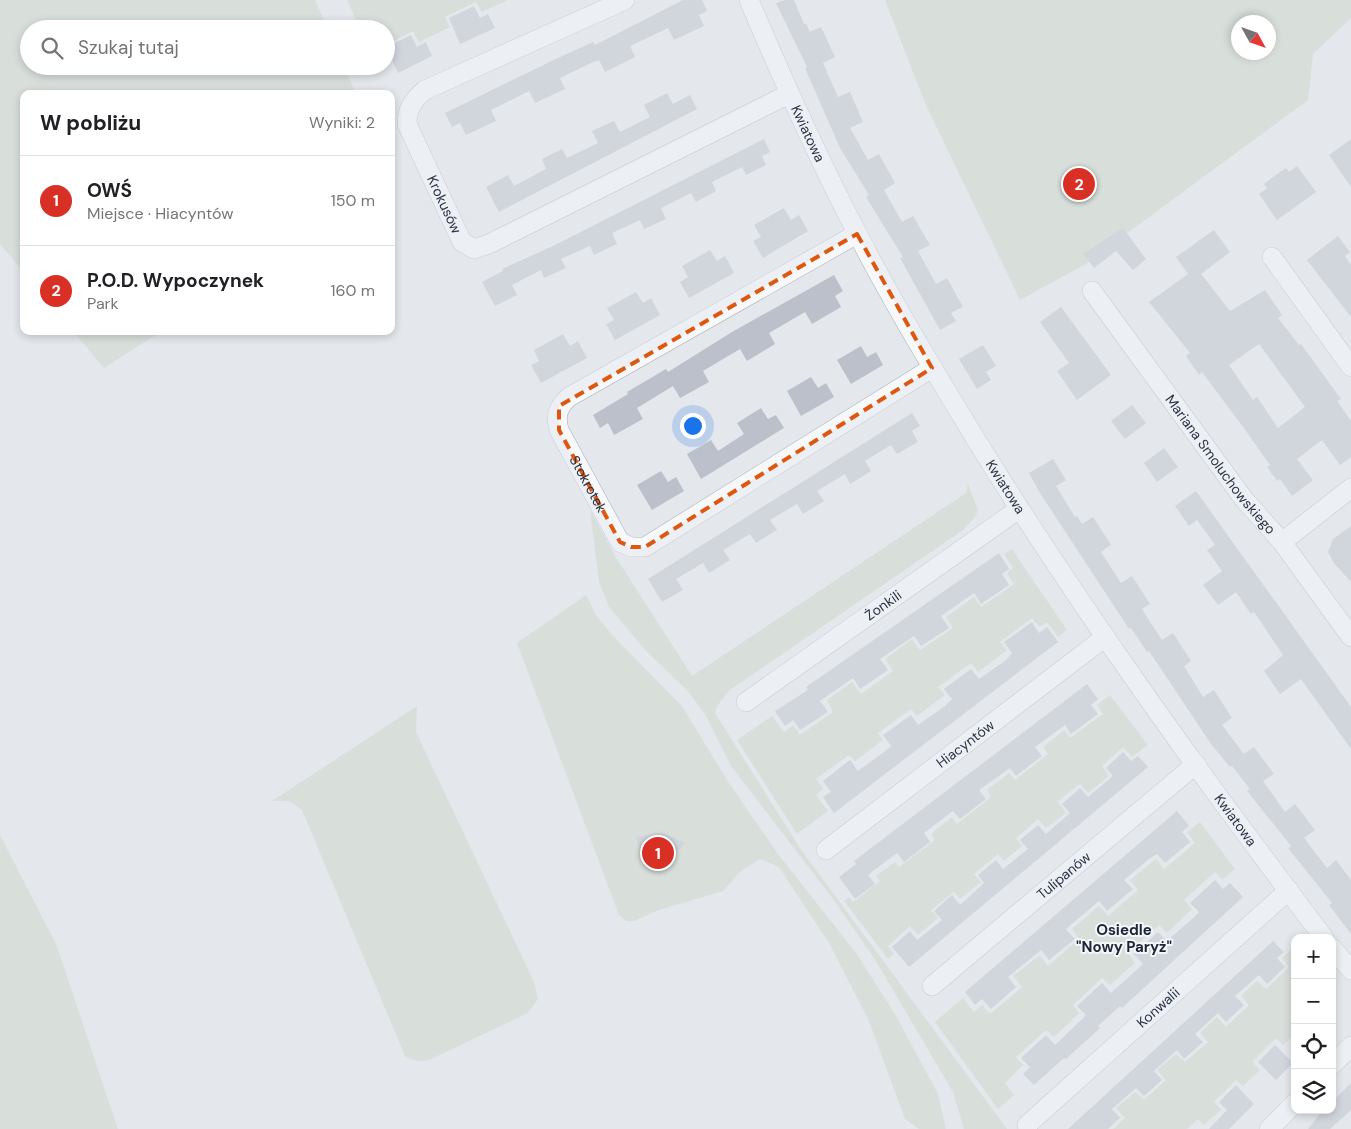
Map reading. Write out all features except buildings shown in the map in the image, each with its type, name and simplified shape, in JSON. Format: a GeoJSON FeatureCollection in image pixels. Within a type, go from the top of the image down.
{"type":"FeatureCollection","features":[{"type":"Feature","properties":{"kind":"street","name":"Krokusów"},"geometry":{"type":"LineString","coordinates":[[625,0],[425,90],[414,100],[407,114],[407,124],[462,242],[474,249],[490,244],[789,94]]}},
{"type":"Feature","properties":{"kind":"street","name":"Kwiatowa"},"geometry":{"type":"LineString","coordinates":[[749,0],[789,94],[857,234],[932,368],[1019,509],[1104,638],[1321,934]]}},
{"type":"Feature","properties":{"kind":"street","name":"Stokrotek"},"geometry":{"type":"LineString","coordinates":[[857,234],[569,397],[559,406],[556,419],[559,430],[620,542],[631,547],[646,547],[932,368]]}},
{"type":"Feature","properties":{"kind":"street"},"geometry":{"type":"LineString","coordinates":[[1272,257],[1351,367]]}},
{"type":"Feature","properties":{"kind":"street","name":"Mariana Smoluchowskiego"},"geometry":{"type":"LineString","coordinates":[[1092,291],[1243,498],[1282,542],[1351,637]]}},
{"type":"Feature","properties":{"kind":"street"},"geometry":{"type":"LineString","coordinates":[[1282,542],[1351,488]]}},
{"type":"Feature","properties":{"kind":"street","name":"Żonkili"},"geometry":{"type":"LineString","coordinates":[[746,702],[1019,509]]}},
{"type":"Feature","properties":{"kind":"street","name":"Hiacyntów"},"geometry":{"type":"LineString","coordinates":[[826,850],[1104,638]]}},
{"type":"Feature","properties":{"kind":"street","name":"Tulipanów"},"geometry":{"type":"LineString","coordinates":[[932,986],[1196,764]]}},
{"type":"Feature","properties":{"kind":"street","name":"Konwalii"},"geometry":{"type":"LineString","coordinates":[[1027,1125],[1288,890]]}},
{"type":"Feature","properties":{"kind":"street"},"geometry":{"type":"LineString","coordinates":[[1336,953],[1351,970]]}},
{"type":"Feature","properties":{"kind":"street"},"geometry":{"type":"LineString","coordinates":[[1336,1061],[1351,1046]]}},
{"type":"Feature","properties":{"kind":"street"},"geometry":{"type":"LineString","coordinates":[[1269,1129],[1291,1107]]}},
{"type":"Feature","properties":{"kind":"highlighted area"},"geometry":{"type":"Polygon","coordinates":[[[857,234],[932,368],[645,547],[631,547],[620,542],[559,430],[559,406],[857,234]]]}},
{"type":"Feature","properties":{"kind":"green space"},"geometry":{"type":"Polygon","coordinates":[[[0,0],[315,0],[324,20],[20,20],[20,75],[348,75],[354,90],[20,90],[20,267],[0,244],[0,0]]]}},
{"type":"Feature","properties":{"kind":"green space"},"geometry":{"type":"Polygon","coordinates":[[[347,0],[508,0],[482,12],[476,2],[445,17],[450,27],[419,42],[413,31],[395,40],[395,20],[356,20],[347,0]]]}},
{"type":"Feature","properties":{"kind":"green space"},"geometry":{"type":"Polygon","coordinates":[[[885,0],[1351,0],[1351,18],[1313,54],[1308,100],[1084,265],[1020,300],[925,103],[885,0]]]}},
{"type":"Feature","properties":{"kind":"green space"},"geometry":{"type":"Polygon","coordinates":[[[76,335],[156,335],[104,368],[76,335]]]}},
{"type":"Feature","properties":{"kind":"green space"},"geometry":{"type":"Polygon","coordinates":[[[968,484],[978,510],[975,517],[963,530],[730,690],[717,706],[715,713],[800,848],[1007,1129],[964,1129],[953,1092],[874,958],[830,895],[731,766],[706,716],[688,691],[647,652],[609,607],[599,582],[590,510],[617,559],[692,676],[966,493],[968,484]]]}},
{"type":"Feature","properties":{"kind":"green space"},"geometry":{"type":"Polygon","coordinates":[[[1012,549],[1067,630],[1058,637],[1047,622],[1039,627],[1032,618],[1000,642],[1007,650],[978,672],[971,663],[938,687],[945,695],[917,716],[911,709],[878,733],[883,740],[855,761],[849,755],[816,779],[823,789],[816,795],[828,811],[797,834],[737,740],[772,716],[784,732],[793,725],[800,735],[833,712],[827,700],[852,682],[861,694],[893,671],[885,659],[912,639],[920,650],[953,628],[946,617],[974,597],[981,607],[1014,584],[1007,573],[1013,568],[1004,554],[1012,549]]]}},
{"type":"Feature","properties":{"kind":"green space"},"geometry":{"type":"Polygon","coordinates":[[[586,595],[596,615],[613,636],[682,706],[727,780],[778,854],[856,953],[895,1014],[938,1094],[946,1129],[919,1129],[905,1119],[869,1021],[829,943],[779,867],[760,859],[741,871],[723,891],[656,911],[634,921],[626,921],[619,915],[517,643],[586,595]]]}},
{"type":"Feature","properties":{"kind":"green space"},"geometry":{"type":"Polygon","coordinates":[[[1110,695],[1148,745],[1132,757],[1123,747],[1102,766],[1109,776],[1088,793],[1080,784],[1058,801],[1066,813],[1046,828],[1038,819],[1016,838],[1022,846],[1004,861],[998,854],[974,874],[981,882],[960,899],[954,892],[931,910],[938,918],[918,935],[910,926],[888,946],[894,954],[888,959],[844,901],[849,897],[853,902],[880,881],[876,876],[895,862],[899,867],[935,840],[931,834],[952,817],[957,824],[991,797],[987,790],[1009,773],[1015,780],[1048,754],[1043,747],[1064,730],[1070,738],[1103,714],[1097,705],[1110,695]]]}},
{"type":"Feature","properties":{"kind":"green space"},"geometry":{"type":"Polygon","coordinates":[[[417,706],[416,732],[534,982],[538,999],[528,1013],[429,1060],[422,1061],[405,1056],[302,810],[289,801],[272,801],[417,706]]]}},
{"type":"Feature","properties":{"kind":"green space"},"geometry":{"type":"Polygon","coordinates":[[[1200,822],[1235,869],[1222,880],[1215,872],[1184,900],[1192,909],[1167,933],[1159,925],[1128,953],[1135,963],[1110,985],[1102,978],[1073,1005],[1079,1013],[1054,1037],[1046,1030],[1016,1057],[1023,1065],[1005,1083],[1014,1095],[998,1109],[935,1022],[963,998],[974,1012],[982,1005],[990,1014],[1022,987],[1013,976],[1040,955],[1048,966],[1079,939],[1072,929],[1099,906],[1108,916],[1138,890],[1130,880],[1156,859],[1164,869],[1195,843],[1187,832],[1200,822]]]}},
{"type":"Feature","properties":{"kind":"green space"},"geometry":{"type":"Polygon","coordinates":[[[0,835],[57,946],[118,1129],[0,1129],[0,835]]]}},
{"type":"Feature","properties":{"kind":"green space"},"geometry":{"type":"Polygon","coordinates":[[[1291,950],[1291,1038],[1283,1045],[1276,1038],[1252,1062],[1260,1070],[1243,1086],[1236,1080],[1214,1102],[1221,1110],[1204,1125],[1198,1119],[1187,1129],[1113,1129],[1125,1118],[1116,1108],[1135,1092],[1144,1100],[1166,1080],[1157,1070],[1176,1054],[1185,1062],[1208,1042],[1200,1033],[1217,1017],[1226,1027],[1249,1005],[1241,996],[1257,981],[1266,989],[1289,967],[1282,958],[1291,950]]]}},
{"type":"Feature","properties":{"kind":"place","name":"P.O.D. Wypoczynek"},"geometry":{"type":"Point","coordinates":[1079,184]}},
{"type":"Feature","properties":{"kind":"place","name":"OWŚ"},"geometry":{"type":"Point","coordinates":[658,853]}},
{"type":"Feature","properties":{"kind":"district","name":"Osiedle \"Nowy Paryż\""},"geometry":{"type":"Point","coordinates":[1124,938]}}]}
